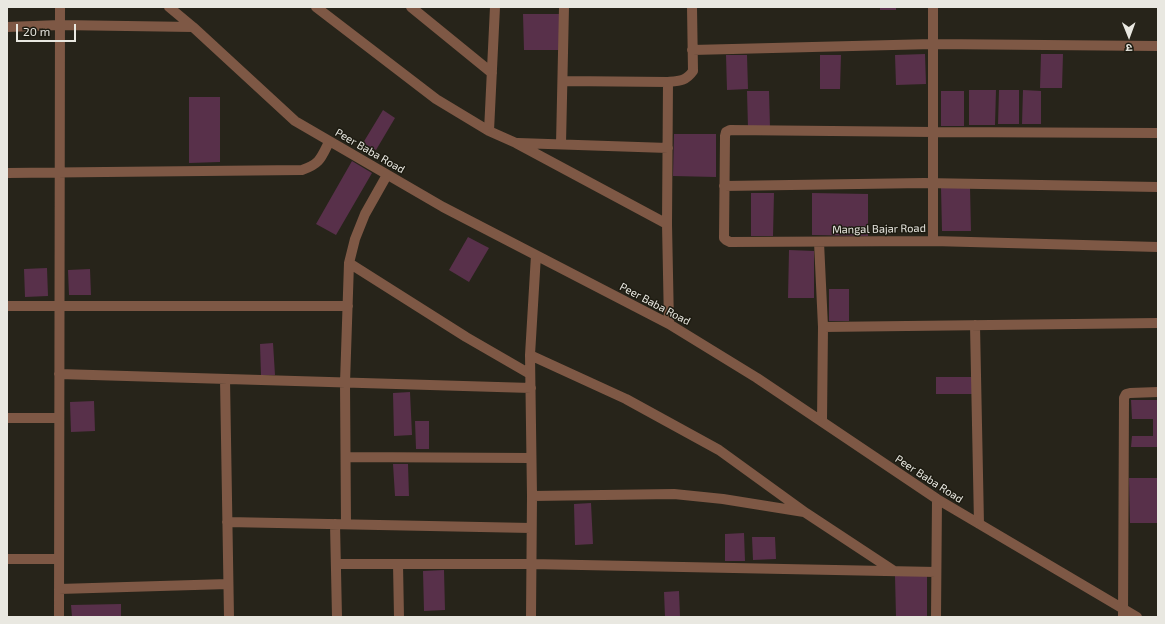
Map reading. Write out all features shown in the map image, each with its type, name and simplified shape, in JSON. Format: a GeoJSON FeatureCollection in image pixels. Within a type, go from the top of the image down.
{"type":"FeatureCollection","features":[{"type":"Feature","properties":{"kind":"street"},"geometry":{"type":"LineString","coordinates":[[59,617],[60,7]]}},
{"type":"Feature","properties":{"kind":"street","name":"Peer Baba Road"},"geometry":{"type":"LineString","coordinates":[[169,7],[193,27],[295,121],[443,207],[669,324],[757,378],[936,499],[1093,592],[1123,612],[1137,617]]}},
{"type":"Feature","properties":{"kind":"street"},"geometry":{"type":"LineString","coordinates":[[316,7],[436,99],[489,131],[516,143],[667,224]]}},
{"type":"Feature","properties":{"kind":"street"},"geometry":{"type":"LineString","coordinates":[[411,7],[492,73]]}},
{"type":"Feature","properties":{"kind":"street"},"geometry":{"type":"LineString","coordinates":[[489,131],[495,7]]}},
{"type":"Feature","properties":{"kind":"street"},"geometry":{"type":"LineString","coordinates":[[562,144],[564,7]]}},
{"type":"Feature","properties":{"kind":"street"},"geometry":{"type":"LineString","coordinates":[[563,81],[668,82],[688,78],[693,72],[692,7]]}},
{"type":"Feature","properties":{"kind":"street","name":"Mangal Bajar Road"},"geometry":{"type":"LineString","coordinates":[[822,421],[823,327],[819,242],[933,240],[933,7]]}},
{"type":"Feature","properties":{"kind":"street"},"geometry":{"type":"LineString","coordinates":[[7,27],[60,25],[193,27]]}},
{"type":"Feature","properties":{"kind":"street"},"geometry":{"type":"LineString","coordinates":[[692,50],[933,44],[1158,46]]}},
{"type":"Feature","properties":{"kind":"street"},"geometry":{"type":"LineString","coordinates":[[668,82],[667,224],[669,324]]}},
{"type":"Feature","properties":{"kind":"street"},"geometry":{"type":"LineString","coordinates":[[819,242],[730,242],[724,238],[726,132],[730,130],[1158,133]]}},
{"type":"Feature","properties":{"kind":"street"},"geometry":{"type":"LineString","coordinates":[[7,173],[302,170],[313,167],[320,161],[329,142]]}},
{"type":"Feature","properties":{"kind":"street"},"geometry":{"type":"LineString","coordinates":[[516,143],[668,148]]}},
{"type":"Feature","properties":{"kind":"street"},"geometry":{"type":"LineString","coordinates":[[346,524],[345,382],[349,263],[355,239],[365,214],[387,175]]}},
{"type":"Feature","properties":{"kind":"street"},"geometry":{"type":"LineString","coordinates":[[724,186],[932,183],[1158,187]]}},
{"type":"Feature","properties":{"kind":"street"},"geometry":{"type":"LineString","coordinates":[[933,240],[1158,247]]}},
{"type":"Feature","properties":{"kind":"street"},"geometry":{"type":"LineString","coordinates":[[531,617],[532,496],[530,355],[536,255]]}},
{"type":"Feature","properties":{"kind":"street"},"geometry":{"type":"LineString","coordinates":[[349,263],[466,337],[530,374]]}},
{"type":"Feature","properties":{"kind":"street"},"geometry":{"type":"LineString","coordinates":[[7,306],[348,306]]}},
{"type":"Feature","properties":{"kind":"street"},"geometry":{"type":"LineString","coordinates":[[823,327],[1158,323]]}},
{"type":"Feature","properties":{"kind":"street"},"geometry":{"type":"LineString","coordinates":[[975,325],[978,524]]}},
{"type":"Feature","properties":{"kind":"street"},"geometry":{"type":"LineString","coordinates":[[530,355],[626,399],[719,450],[806,513],[894,571]]}},
{"type":"Feature","properties":{"kind":"street"},"geometry":{"type":"LineString","coordinates":[[59,374],[531,388]]}},
{"type":"Feature","properties":{"kind":"street"},"geometry":{"type":"LineString","coordinates":[[225,379],[229,617]]}},
{"type":"Feature","properties":{"kind":"street"},"geometry":{"type":"LineString","coordinates":[[1123,612],[1124,398],[1126,394],[1130,393],[1158,392]]}},
{"type":"Feature","properties":{"kind":"street"},"geometry":{"type":"LineString","coordinates":[[7,418],[59,418]]}},
{"type":"Feature","properties":{"kind":"street"},"geometry":{"type":"LineString","coordinates":[[346,457],[531,458]]}},
{"type":"Feature","properties":{"kind":"street"},"geometry":{"type":"LineString","coordinates":[[532,496],[674,494],[723,499],[806,513]]}},
{"type":"Feature","properties":{"kind":"street"},"geometry":{"type":"LineString","coordinates":[[936,499],[936,572],[938,616]]}},
{"type":"Feature","properties":{"kind":"street"},"geometry":{"type":"LineString","coordinates":[[227,522],[531,528]]}},
{"type":"Feature","properties":{"kind":"street"},"geometry":{"type":"LineString","coordinates":[[335,524],[337,617]]}},
{"type":"Feature","properties":{"kind":"street"},"geometry":{"type":"LineString","coordinates":[[7,559],[59,559]]}},
{"type":"Feature","properties":{"kind":"street"},"geometry":{"type":"LineString","coordinates":[[336,564],[531,564],[936,572]]}},
{"type":"Feature","properties":{"kind":"street"},"geometry":{"type":"LineString","coordinates":[[398,564],[399,617]]}},
{"type":"Feature","properties":{"kind":"street"},"geometry":{"type":"LineString","coordinates":[[59,589],[228,584]]}},
{"type":"Feature","properties":{"kind":"building"},"geometry":{"type":"Polygon","coordinates":[[[880,7],[896,7],[896,10],[880,10],[880,7]]]}},
{"type":"Feature","properties":{"kind":"building"},"geometry":{"type":"Polygon","coordinates":[[[523,14],[559,14],[559,50],[524,50],[523,14]]]}},
{"type":"Feature","properties":{"kind":"building"},"geometry":{"type":"Polygon","coordinates":[[[925,54],[926,84],[896,85],[895,55],[925,54]]]}},
{"type":"Feature","properties":{"kind":"building"},"geometry":{"type":"Polygon","coordinates":[[[1041,54],[1063,54],[1062,88],[1040,88],[1041,54]]]}},
{"type":"Feature","properties":{"kind":"building"},"geometry":{"type":"Polygon","coordinates":[[[726,55],[747,55],[748,89],[727,90],[726,55]]]}},
{"type":"Feature","properties":{"kind":"building"},"geometry":{"type":"Polygon","coordinates":[[[820,55],[841,55],[840,89],[820,89],[820,55]]]}},
{"type":"Feature","properties":{"kind":"building"},"geometry":{"type":"Polygon","coordinates":[[[969,90],[996,90],[995,125],[969,125],[969,90]]]}},
{"type":"Feature","properties":{"kind":"building"},"geometry":{"type":"Polygon","coordinates":[[[999,90],[1019,90],[1019,124],[998,124],[999,90]]]}},
{"type":"Feature","properties":{"kind":"building"},"geometry":{"type":"Polygon","coordinates":[[[1023,90],[1041,91],[1041,124],[1022,124],[1023,90]]]}},
{"type":"Feature","properties":{"kind":"building"},"geometry":{"type":"Polygon","coordinates":[[[747,91],[769,91],[770,128],[748,128],[747,91]]]}},
{"type":"Feature","properties":{"kind":"building"},"geometry":{"type":"Polygon","coordinates":[[[941,91],[964,91],[964,126],[941,126],[941,91]]]}},
{"type":"Feature","properties":{"kind":"building"},"geometry":{"type":"Polygon","coordinates":[[[189,97],[220,97],[220,162],[189,163],[189,97]]]}},
{"type":"Feature","properties":{"kind":"building"},"geometry":{"type":"Polygon","coordinates":[[[383,110],[395,118],[376,150],[363,143],[383,110]]]}},
{"type":"Feature","properties":{"kind":"building"},"geometry":{"type":"Polygon","coordinates":[[[674,134],[716,134],[716,177],[673,176],[674,134]]]}},
{"type":"Feature","properties":{"kind":"building"},"geometry":{"type":"Polygon","coordinates":[[[352,161],[372,173],[336,235],[316,224],[352,161]]]}},
{"type":"Feature","properties":{"kind":"building"},"geometry":{"type":"Polygon","coordinates":[[[970,187],[971,231],[942,231],[941,188],[970,187]]]}},
{"type":"Feature","properties":{"kind":"building"},"geometry":{"type":"Polygon","coordinates":[[[751,193],[774,193],[773,236],[751,236],[751,193]]]}},
{"type":"Feature","properties":{"kind":"building"},"geometry":{"type":"Polygon","coordinates":[[[812,193],[868,194],[868,236],[812,235],[812,193]]]}},
{"type":"Feature","properties":{"kind":"building"},"geometry":{"type":"Polygon","coordinates":[[[468,237],[489,248],[469,282],[449,270],[468,237]]]}},
{"type":"Feature","properties":{"kind":"building"},"geometry":{"type":"Polygon","coordinates":[[[789,250],[814,251],[814,298],[788,298],[789,250]]]}},
{"type":"Feature","properties":{"kind":"building"},"geometry":{"type":"Polygon","coordinates":[[[47,268],[48,296],[25,297],[24,269],[47,268]]]}},
{"type":"Feature","properties":{"kind":"building"},"geometry":{"type":"Polygon","coordinates":[[[90,269],[91,295],[69,295],[68,270],[90,269]]]}},
{"type":"Feature","properties":{"kind":"building"},"geometry":{"type":"Polygon","coordinates":[[[829,289],[849,289],[849,321],[829,321],[829,289]]]}},
{"type":"Feature","properties":{"kind":"building"},"geometry":{"type":"Polygon","coordinates":[[[273,343],[275,375],[261,375],[260,344],[273,343]]]}},
{"type":"Feature","properties":{"kind":"building"},"geometry":{"type":"Polygon","coordinates":[[[936,377],[972,377],[972,394],[936,394],[936,377]]]}},
{"type":"Feature","properties":{"kind":"building"},"geometry":{"type":"Polygon","coordinates":[[[410,392],[412,435],[394,436],[393,393],[410,392]]]}},
{"type":"Feature","properties":{"kind":"building"},"geometry":{"type":"Polygon","coordinates":[[[1131,400],[1158,400],[1158,447],[1131,447],[1132,436],[1153,436],[1153,419],[1132,419],[1131,400]]]}},
{"type":"Feature","properties":{"kind":"building"},"geometry":{"type":"Polygon","coordinates":[[[94,401],[95,431],[71,432],[70,402],[94,401]]]}},
{"type":"Feature","properties":{"kind":"building"},"geometry":{"type":"Polygon","coordinates":[[[415,421],[429,421],[429,449],[416,449],[415,421]]]}},
{"type":"Feature","properties":{"kind":"building"},"geometry":{"type":"Polygon","coordinates":[[[393,464],[408,464],[409,496],[395,496],[393,464]]]}},
{"type":"Feature","properties":{"kind":"building"},"geometry":{"type":"Polygon","coordinates":[[[1129,478],[1158,478],[1158,523],[1130,523],[1129,478]]]}},
{"type":"Feature","properties":{"kind":"building"},"geometry":{"type":"Polygon","coordinates":[[[591,503],[593,544],[575,545],[574,504],[591,503]]]}},
{"type":"Feature","properties":{"kind":"building"},"geometry":{"type":"Polygon","coordinates":[[[744,533],[745,561],[725,561],[725,534],[744,533]]]}},
{"type":"Feature","properties":{"kind":"building"},"geometry":{"type":"Polygon","coordinates":[[[752,537],[775,537],[776,559],[753,560],[752,537]]]}},
{"type":"Feature","properties":{"kind":"building"},"geometry":{"type":"Polygon","coordinates":[[[444,570],[445,610],[424,611],[423,571],[444,570]]]}},
{"type":"Feature","properties":{"kind":"building"},"geometry":{"type":"Polygon","coordinates":[[[927,575],[927,617],[896,617],[895,576],[927,575]]]}},
{"type":"Feature","properties":{"kind":"building"},"geometry":{"type":"Polygon","coordinates":[[[679,591],[680,617],[665,617],[664,592],[679,591]]]}},
{"type":"Feature","properties":{"kind":"building"},"geometry":{"type":"Polygon","coordinates":[[[121,604],[121,617],[72,617],[71,605],[121,604]]]}}]}
